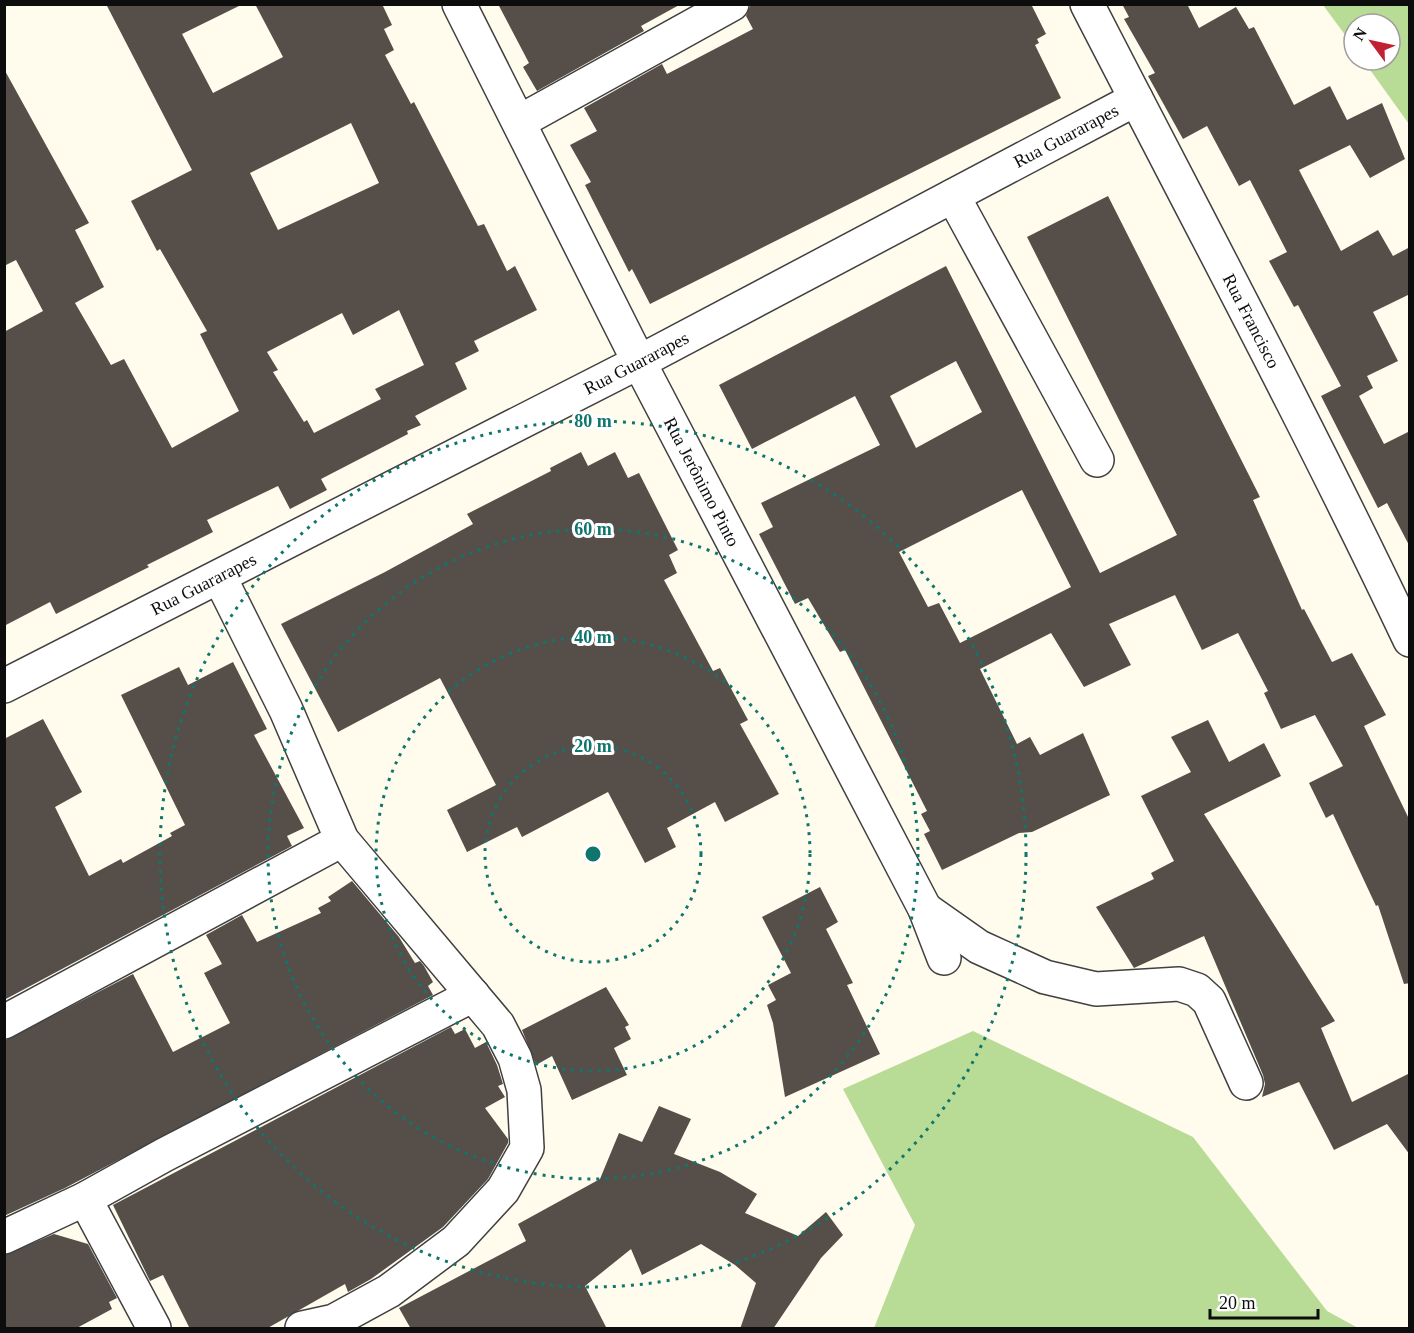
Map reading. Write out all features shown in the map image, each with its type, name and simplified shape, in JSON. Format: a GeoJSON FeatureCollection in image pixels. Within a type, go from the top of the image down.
{"type":"FeatureCollection","features":[{"type":"Feature","properties":{"kind":"street","name":"Rua Jerônimo Pinto"},"geometry":{"type":"LineString","coordinates":[[459,4],[639,362],[925,909],[944,958]]}},
{"type":"Feature","properties":{"kind":"street"},"geometry":{"type":"LineString","coordinates":[[519,122],[732,4]]}},
{"type":"Feature","properties":{"kind":"street","name":"Rua Francisco"},"geometry":{"type":"LineString","coordinates":[[1087,4],[1341,495],[1410,640]]}},
{"type":"Feature","properties":{"kind":"street","name":"Rua Guararapes"},"geometry":{"type":"LineString","coordinates":[[4,686],[220,578],[639,362],[1136,99]]}},
{"type":"Feature","properties":{"kind":"street"},"geometry":{"type":"LineString","coordinates":[[953,196],[1097,460]]}},
{"type":"Feature","properties":{"kind":"street"},"geometry":{"type":"LineString","coordinates":[[220,578],[286,710],[342,840],[498,1025],[515,1058],[524,1090],[527,1148],[503,1190],[456,1241],[389,1291],[334,1321],[302,1329]]}},
{"type":"Feature","properties":{"kind":"street"},"geometry":{"type":"LineString","coordinates":[[4,1022],[342,840]]}},
{"type":"Feature","properties":{"kind":"street"},"geometry":{"type":"LineString","coordinates":[[925,909],[979,948],[1045,977],[1096,989],[1179,984],[1197,990],[1209,1001],[1246,1083]]}},
{"type":"Feature","properties":{"kind":"street"},"geometry":{"type":"LineString","coordinates":[[4,1237],[85,1199],[164,1155],[473,995]]}},
{"type":"Feature","properties":{"kind":"street"},"geometry":{"type":"LineString","coordinates":[[85,1199],[154,1329]]}},
{"type":"Feature","properties":{"kind":"green space"},"geometry":{"type":"Polygon","coordinates":[[[1323,5],[1409,5],[1409,124],[1372,72],[1402,72],[1402,12],[1342,12],[1342,31],[1323,5]]]}},
{"type":"Feature","properties":{"kind":"green space"},"geometry":{"type":"Polygon","coordinates":[[[973,1031],[1193,1137],[1327,1311],[1358,1328],[874,1328],[915,1225],[843,1089],[973,1031]]]}},
{"type":"Feature","properties":{"kind":"building"},"geometry":{"type":"Polygon","coordinates":[[[106,4],[243,4],[182,34],[213,93],[283,57],[255,4],[382,4],[392,25],[384,29],[394,50],[385,55],[411,104],[414,102],[478,226],[484,224],[507,271],[515,266],[537,310],[474,341],[479,351],[455,363],[467,389],[415,416],[421,425],[407,431],[408,434],[321,479],[327,490],[290,509],[278,486],[207,520],[213,532],[147,565],[149,567],[56,614],[50,602],[4,626],[4,332],[43,311],[16,260],[4,266],[4,69],[89,223],[75,230],[104,287],[75,303],[111,365],[124,359],[172,448],[239,411],[200,334],[207,331],[160,249],[157,251],[131,201],[192,170],[106,4]],[[351,123],[250,173],[278,230],[379,183],[351,123]],[[399,310],[353,335],[342,313],[267,352],[278,370],[273,372],[304,422],[307,420],[314,433],[381,399],[375,389],[424,365],[399,310]]]}},
{"type":"Feature","properties":{"kind":"building"},"geometry":{"type":"Polygon","coordinates":[[[498,4],[681,4],[641,26],[644,31],[537,91],[523,67],[529,63],[498,4]]]}},
{"type":"Feature","properties":{"kind":"building"},"geometry":{"type":"Polygon","coordinates":[[[751,4],[1031,4],[1046,34],[1037,39],[1039,43],[1035,45],[1061,98],[650,304],[632,269],[629,272],[585,185],[591,182],[570,145],[597,131],[584,108],[662,64],[667,74],[753,29],[746,16],[751,4]]]}},
{"type":"Feature","properties":{"kind":"building"},"geometry":{"type":"Polygon","coordinates":[[[1122,4],[1187,4],[1199,28],[1236,7],[1249,29],[1254,27],[1294,105],[1330,86],[1347,120],[1382,103],[1405,159],[1370,178],[1350,145],[1299,170],[1341,251],[1378,230],[1393,256],[1410,247],[1410,294],[1373,312],[1398,361],[1367,376],[1373,388],[1359,396],[1384,444],[1410,431],[1410,547],[1387,503],[1378,508],[1321,396],[1341,386],[1298,305],[1294,307],[1269,261],[1287,252],[1250,180],[1239,186],[1207,126],[1183,139],[1148,76],[1155,73],[1124,19],[1129,17],[1122,4]]]}},
{"type":"Feature","properties":{"kind":"building"},"geometry":{"type":"Polygon","coordinates":[[[1108,196],[1260,497],[1253,500],[1302,610],[1304,609],[1332,662],[1352,653],[1386,715],[1364,726],[1410,821],[1410,983],[1404,984],[1378,905],[1376,906],[1333,814],[1326,818],[1309,783],[1343,766],[1315,715],[1281,729],[1264,693],[1268,691],[1238,633],[1202,650],[1175,595],[1109,624],[1131,665],[1084,687],[1051,633],[980,669],[1017,744],[1030,737],[1040,755],[1083,733],[1110,795],[1032,832],[1019,833],[942,870],[924,834],[930,831],[921,814],[927,811],[845,650],[840,652],[808,598],[795,604],[759,534],[773,527],[761,503],[880,445],[855,396],[752,449],[719,385],[946,266],[1100,573],[1177,535],[1027,237],[1108,196]],[[956,361],[890,396],[916,448],[982,412],[956,361]],[[1022,490],[899,552],[928,607],[939,603],[960,643],[1071,587],[1022,490]]]}},
{"type":"Feature","properties":{"kind":"building"},"geometry":{"type":"Polygon","coordinates":[[[581,452],[588,466],[615,452],[628,478],[639,473],[678,550],[669,555],[677,573],[664,580],[713,671],[720,668],[748,720],[740,724],[779,794],[725,822],[715,802],[667,828],[676,847],[645,863],[608,792],[522,837],[517,827],[467,852],[447,810],[496,785],[440,678],[338,732],[281,624],[385,572],[473,524],[467,514],[551,471],[550,468],[581,452]]]}},
{"type":"Feature","properties":{"kind":"building"},"geometry":{"type":"Polygon","coordinates":[[[233,662],[267,729],[254,735],[304,828],[287,836],[292,846],[4,1000],[4,739],[43,719],[82,792],[55,807],[89,876],[121,859],[123,863],[172,836],[170,833],[185,825],[121,695],[179,667],[188,685],[233,662]]]}},
{"type":"Feature","properties":{"kind":"building"},"geometry":{"type":"Polygon","coordinates":[[[1208,720],[1229,762],[1264,743],[1281,776],[1204,814],[1335,1021],[1321,1028],[1352,1102],[1410,1073],[1410,1155],[1387,1124],[1334,1150],[1299,1082],[1262,1097],[1265,1084],[1263,1075],[1204,936],[1134,968],[1096,907],[1154,879],[1151,873],[1174,861],[1141,796],[1191,772],[1171,737],[1208,720]]]}},
{"type":"Feature","properties":{"kind":"building"},"geometry":{"type":"Polygon","coordinates":[[[352,881],[399,937],[415,963],[420,961],[424,966],[433,982],[428,986],[433,995],[65,1188],[4,1216],[4,1041],[133,974],[173,1052],[230,1023],[204,973],[222,964],[206,935],[242,915],[257,942],[321,913],[318,908],[331,901],[328,897],[352,881]]]}},
{"type":"Feature","properties":{"kind":"building"},"geometry":{"type":"Polygon","coordinates":[[[820,887],[838,922],[826,929],[853,983],[847,985],[880,1054],[785,1097],[773,1023],[767,1005],[776,1000],[768,985],[791,973],[762,917],[820,887]]]}},
{"type":"Feature","properties":{"kind":"building"},"geometry":{"type":"Polygon","coordinates":[[[606,987],[629,1025],[625,1027],[631,1039],[614,1048],[627,1075],[572,1100],[552,1056],[536,1065],[522,1030],[606,987]]]}},
{"type":"Feature","properties":{"kind":"building"},"geometry":{"type":"Polygon","coordinates":[[[451,1027],[455,1034],[465,1029],[475,1048],[486,1042],[503,1084],[498,1086],[505,1097],[485,1108],[508,1139],[508,1143],[488,1179],[443,1227],[371,1279],[348,1292],[345,1284],[266,1329],[190,1329],[163,1275],[150,1281],[113,1205],[451,1027]]]}},
{"type":"Feature","properties":{"kind":"building"},"geometry":{"type":"Polygon","coordinates":[[[659,1106],[691,1119],[674,1154],[720,1172],[757,1194],[745,1213],[798,1236],[826,1212],[843,1235],[821,1258],[773,1329],[740,1329],[756,1283],[735,1265],[701,1244],[642,1275],[631,1249],[585,1286],[607,1329],[411,1329],[399,1308],[526,1241],[518,1224],[600,1179],[619,1133],[642,1142],[659,1106]]]}},
{"type":"Feature","properties":{"kind":"building"},"geometry":{"type":"Polygon","coordinates":[[[54,1234],[88,1244],[117,1298],[109,1302],[112,1309],[75,1329],[4,1329],[4,1255],[54,1234]]]}}]}
